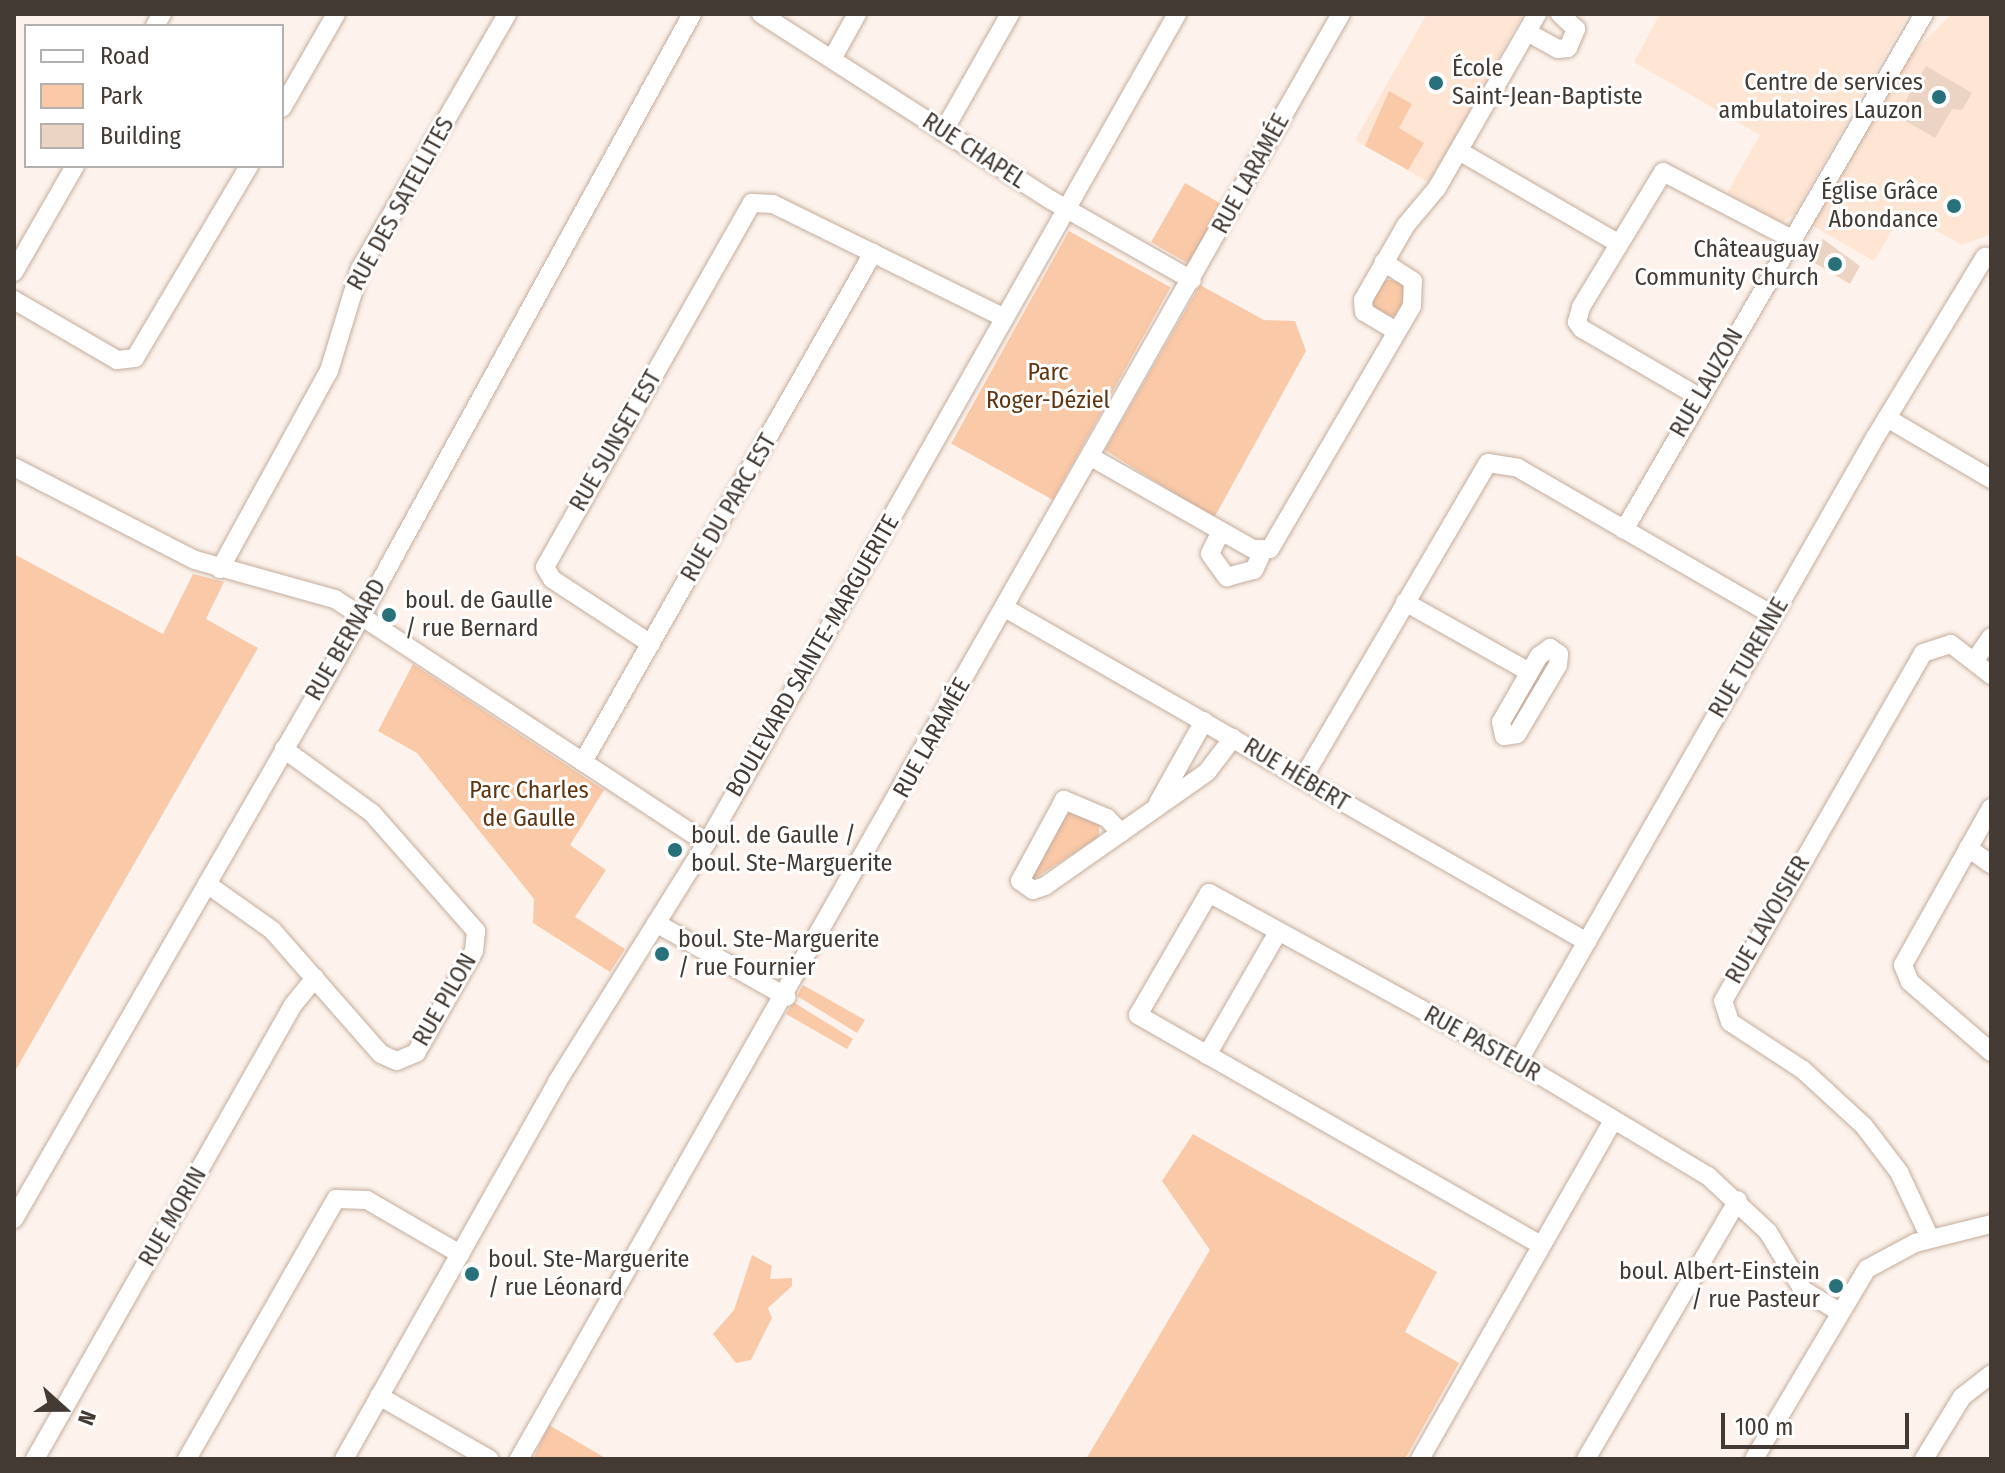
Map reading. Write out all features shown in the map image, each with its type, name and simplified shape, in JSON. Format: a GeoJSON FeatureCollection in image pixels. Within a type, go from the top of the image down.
{"type":"FeatureCollection","features":[{"type":"Feature","properties":{"kind":"street"},"geometry":{"type":"LineString","coordinates":[[284,105],[336,14]]}},
{"type":"Feature","properties":{"kind":"street","name":"RUE BERNARD"},"geometry":{"type":"LineString","coordinates":[[14,1219],[361,616],[692,14]]}},
{"type":"Feature","properties":{"kind":"street","name":"RUE CHAPEL"},"geometry":{"type":"LineString","coordinates":[[761,14],[1067,209],[1192,280]]}},
{"type":"Feature","properties":{"kind":"street"},"geometry":{"type":"LineString","coordinates":[[832,59],[857,14]]}},
{"type":"Feature","properties":{"kind":"street"},"geometry":{"type":"LineString","coordinates":[[943,132],[1010,14]]}},
{"type":"Feature","properties":{"kind":"street","name":"BOULEVARD SAINTE-MARGUERITE"},"geometry":{"type":"LineString","coordinates":[[344,1459],[460,1254],[706,843],[1177,14]]}},
{"type":"Feature","properties":{"kind":"street","name":"RUE LARAMÉE"},"geometry":{"type":"LineString","coordinates":[[519,1459],[787,997],[1341,14]]}},
{"type":"Feature","properties":{"kind":"street"},"geometry":{"type":"LineString","coordinates":[[1396,331],[1361,309],[1384,262],[1459,151],[1537,14]]}},
{"type":"Feature","properties":{"kind":"street"},"geometry":{"type":"LineString","coordinates":[[1527,32],[1558,49],[1568,48],[1576,29],[1560,14]]}},
{"type":"Feature","properties":{"kind":"street","name":"RUE LAUZON"},"geometry":{"type":"LineString","coordinates":[[1624,530],[1790,238],[1924,14]]}},
{"type":"Feature","properties":{"kind":"street","name":"RUE LAUZON"},"geometry":{"type":"LineString","coordinates":[[1913,30],[1934,14]]}},
{"type":"Feature","properties":{"kind":"street","name":"RUE DES SATELLITES"},"geometry":{"type":"LineString","coordinates":[[220,569],[333,362],[360,269],[501,16]]}},
{"type":"Feature","properties":{"kind":"street"},"geometry":{"type":"LineString","coordinates":[[1459,151],[1618,243]]}},
{"type":"Feature","properties":{"kind":"street"},"geometry":{"type":"LineString","coordinates":[[14,272],[74,168]]}},
{"type":"Feature","properties":{"kind":"street"},"geometry":{"type":"LineString","coordinates":[[14,300],[111,357],[135,358],[248,168]]}},
{"type":"Feature","properties":{"kind":"street"},"geometry":{"type":"LineString","coordinates":[[1699,397],[1577,322],[1655,178],[1668,171],[1790,238]]}},
{"type":"Feature","properties":{"kind":"street","name":"RUE SUNSET EST"},"geometry":{"type":"LineString","coordinates":[[651,644],[552,579],[545,567],[756,201],[873,253]]}},
{"type":"Feature","properties":{"kind":"street"},"geometry":{"type":"LineString","coordinates":[[873,253],[1005,318]]}},
{"type":"Feature","properties":{"kind":"street","name":"RUE DU PARC EST"},"geometry":{"type":"LineString","coordinates":[[583,762],[873,253]]}},
{"type":"Feature","properties":{"kind":"street","name":"RUE TURENNE"},"geometry":{"type":"LineString","coordinates":[[1518,1062],[1887,418],[1985,257]]}},
{"type":"Feature","properties":{"kind":"street"},"geometry":{"type":"LineString","coordinates":[[1221,531],[1210,554],[1227,577],[1254,570],[1263,551],[1280,537],[1396,331],[1415,287],[1384,262]]}},
{"type":"Feature","properties":{"kind":"street"},"geometry":{"type":"LineString","coordinates":[[1887,418],[1991,479]]}},
{"type":"Feature","properties":{"kind":"street"},"geometry":{"type":"LineString","coordinates":[[1091,457],[1221,531],[1263,551]]}},
{"type":"Feature","properties":{"kind":"street"},"geometry":{"type":"LineString","coordinates":[[1303,778],[1476,476],[1493,461],[1511,465],[1773,615]]}},
{"type":"Feature","properties":{"kind":"street"},"geometry":{"type":"LineString","coordinates":[[14,467],[220,569],[317,591],[361,616],[706,843]]}},
{"type":"Feature","properties":{"kind":"street"},"geometry":{"type":"LineString","coordinates":[[1405,602],[1529,672]]}},
{"type":"Feature","properties":{"kind":"street","name":"RUE HÉBERT"},"geometry":{"type":"LineString","coordinates":[[1005,608],[1587,942]]}},
{"type":"Feature","properties":{"kind":"street"},"geometry":{"type":"LineString","coordinates":[[1975,660],[1991,637]]}},
{"type":"Feature","properties":{"kind":"street","name":"RUE LAVOISIER"},"geometry":{"type":"LineString","coordinates":[[1930,1238],[1910,1190],[1864,1126],[1811,1076],[1730,1022],[1723,1001],[1923,653],[1951,644],[1991,675]]}},
{"type":"Feature","properties":{"kind":"street"},"geometry":{"type":"LineString","coordinates":[[1155,807],[1204,721]]}},
{"type":"Feature","properties":{"kind":"street"},"geometry":{"type":"LineString","coordinates":[[1121,833],[1096,812],[1064,800],[1020,881],[1039,890],[1121,833],[1155,807],[1213,767],[1233,738]]}},
{"type":"Feature","properties":{"kind":"street","name":"RUE PILON"},"geometry":{"type":"LineString","coordinates":[[207,884],[263,921],[375,1049],[405,1060],[420,1048],[477,935],[372,813],[284,749]]}},
{"type":"Feature","properties":{"kind":"street"},"geometry":{"type":"LineString","coordinates":[[1991,808],[1903,970],[1991,1052]]}},
{"type":"Feature","properties":{"kind":"street"},"geometry":{"type":"LineString","coordinates":[[1968,848],[1991,864]]}},
{"type":"Feature","properties":{"kind":"street","name":"RUE PASTEUR"},"geometry":{"type":"LineString","coordinates":[[1207,1055],[1138,1015],[1209,893],[1518,1062],[1738,1200],[1778,1246],[1803,1290],[1838,1311]]}},
{"type":"Feature","properties":{"kind":"street"},"geometry":{"type":"LineString","coordinates":[[656,923],[787,997]]}},
{"type":"Feature","properties":{"kind":"street"},"geometry":{"type":"LineString","coordinates":[[1278,932],[1207,1055],[1541,1245]]}},
{"type":"Feature","properties":{"kind":"street","name":"RUE MORIN"},"geometry":{"type":"LineString","coordinates":[[35,1459],[293,1005],[315,978]]}},
{"type":"Feature","properties":{"kind":"street"},"geometry":{"type":"LineString","coordinates":[[1420,1459],[1613,1120]]}},
{"type":"Feature","properties":{"kind":"street"},"geometry":{"type":"LineString","coordinates":[[187,1459],[336,1199],[367,1200],[460,1254]]}},
{"type":"Feature","properties":{"kind":"street"},"geometry":{"type":"LineString","coordinates":[[1586,1459],[1738,1200]]}},
{"type":"Feature","properties":{"kind":"street"},"geometry":{"type":"LineString","coordinates":[[1754,1459],[1838,1311],[1874,1263],[1930,1238],[1991,1224]]}},
{"type":"Feature","properties":{"kind":"street"},"geometry":{"type":"LineString","coordinates":[[1924,1459],[1962,1397],[1991,1374]]}},
{"type":"Feature","properties":{"kind":"street"},"geometry":{"type":"LineString","coordinates":[[379,1396],[489,1459]]}},
{"type":"Feature","properties":{"kind":"shaded area","name":"École Saint-Jean-Baptiste"},"geometry":{"type":"Polygon","coordinates":[[[1427,14],[1523,14],[1430,183],[1355,140],[1427,14]]]}},
{"type":"Feature","properties":{"kind":"shaded area"},"geometry":{"type":"Polygon","coordinates":[[[1660,14],[1908,14],[1795,213],[1782,223],[1727,193],[1760,135],[1634,62],[1660,14]]]}},
{"type":"Feature","properties":{"kind":"shaded area"},"geometry":{"type":"Polygon","coordinates":[[[1952,14],[1991,14],[1991,234],[1962,245],[1903,212],[1874,261],[1808,223],[1910,55],[1952,14]]]}},
{"type":"Feature","properties":{"kind":"green space"},"geometry":{"type":"Polygon","coordinates":[[[1389,91],[1412,104],[1399,128],[1424,143],[1408,170],[1365,146],[1389,91]]]}},
{"type":"Feature","properties":{"kind":"green space"},"geometry":{"type":"Polygon","coordinates":[[[1185,183],[1223,205],[1189,264],[1151,242],[1185,183]]]}},
{"type":"Feature","properties":{"kind":"green space","name":"Parc Roger-Déziel"},"geometry":{"type":"Polygon","coordinates":[[[1069,231],[1170,287],[1053,500],[951,444],[1069,231]]]}},
{"type":"Feature","properties":{"kind":"green space"},"geometry":{"type":"Polygon","coordinates":[[[1390,280],[1403,285],[1408,298],[1403,311],[1390,316],[1377,311],[1372,298],[1377,285],[1390,280]]]}},
{"type":"Feature","properties":{"kind":"green space","name":"Parc Roger-Déziel"},"geometry":{"type":"Polygon","coordinates":[[[1200,285],[1264,320],[1295,321],[1306,351],[1214,518],[1105,450],[1200,285]]]}},
{"type":"Feature","properties":{"kind":"green space"},"geometry":{"type":"Polygon","coordinates":[[[14,554],[163,634],[193,574],[224,582],[206,619],[258,648],[14,1073],[14,554]]]}},
{"type":"Feature","properties":{"kind":"green space","name":"Parc Charles de Gaulle"},"geometry":{"type":"Polygon","coordinates":[[[413,664],[604,790],[570,845],[606,870],[575,917],[625,949],[610,972],[533,923],[534,899],[417,753],[378,731],[413,664]]]}},
{"type":"Feature","properties":{"kind":"green space"},"geometry":{"type":"Polygon","coordinates":[[[1067,806],[1099,822],[1099,837],[1032,880],[1028,873],[1067,806]]]}},
{"type":"Feature","properties":{"kind":"green space"},"geometry":{"type":"Polygon","coordinates":[[[803,985],[865,1020],[857,1033],[797,996],[803,985]]]}},
{"type":"Feature","properties":{"kind":"green space"},"geometry":{"type":"Polygon","coordinates":[[[793,1002],[853,1039],[847,1049],[786,1014],[793,1002]]]}},
{"type":"Feature","properties":{"kind":"green space"},"geometry":{"type":"Polygon","coordinates":[[[1193,1134],[1437,1272],[1405,1332],[1459,1363],[1405,1459],[1086,1459],[1210,1250],[1162,1181],[1193,1134]]]}},
{"type":"Feature","properties":{"kind":"green space"},"geometry":{"type":"Polygon","coordinates":[[[752,1255],[772,1266],[770,1279],[792,1278],[792,1286],[768,1308],[772,1318],[751,1360],[736,1363],[713,1334],[734,1310],[752,1255]]]}},
{"type":"Feature","properties":{"kind":"green space"},"geometry":{"type":"Polygon","coordinates":[[[549,1425],[607,1459],[533,1459],[549,1425]]]}},
{"type":"Feature","properties":{"kind":"building","name":"Centre de services ambulatoires Lauzon"},"geometry":{"type":"Polygon","coordinates":[[[1926,66],[1972,93],[1962,110],[1952,109],[1935,138],[1897,116],[1926,66]]]}},
{"type":"Feature","properties":{"kind":"building","name":"Châteauguay Community Church"},"geometry":{"type":"Polygon","coordinates":[[[1823,239],[1860,266],[1850,284],[1811,261],[1823,239]]]}},
{"type":"Feature","properties":{"kind":"place","name":"École Saint-Jean-Baptiste"},"geometry":{"type":"Point","coordinates":[1436,83]}},
{"type":"Feature","properties":{"kind":"place","name":"Centre de services ambulatoires Lauzon"},"geometry":{"type":"Point","coordinates":[1939,97]}},
{"type":"Feature","properties":{"kind":"place","name":"Église Grâce Abondance"},"geometry":{"type":"Point","coordinates":[1954,206]}},
{"type":"Feature","properties":{"kind":"place","name":"Châteauguay Community Church"},"geometry":{"type":"Point","coordinates":[1835,264]}},
{"type":"Feature","properties":{"kind":"place","name":"boul. de Gaulle / rue Bernard"},"geometry":{"type":"Point","coordinates":[389,615]}},
{"type":"Feature","properties":{"kind":"place","name":"boul. de Gaulle / boul. Ste-Marguerite"},"geometry":{"type":"Point","coordinates":[675,850]}},
{"type":"Feature","properties":{"kind":"place","name":"boul. Ste-Marguerite / rue Fournier"},"geometry":{"type":"Point","coordinates":[662,954]}},
{"type":"Feature","properties":{"kind":"place","name":"boul. Ste-Marguerite / rue Léonard"},"geometry":{"type":"Point","coordinates":[472,1274]}},
{"type":"Feature","properties":{"kind":"place","name":"boul. Albert-Einstein / rue Pasteur"},"geometry":{"type":"Point","coordinates":[1836,1286]}}]}
